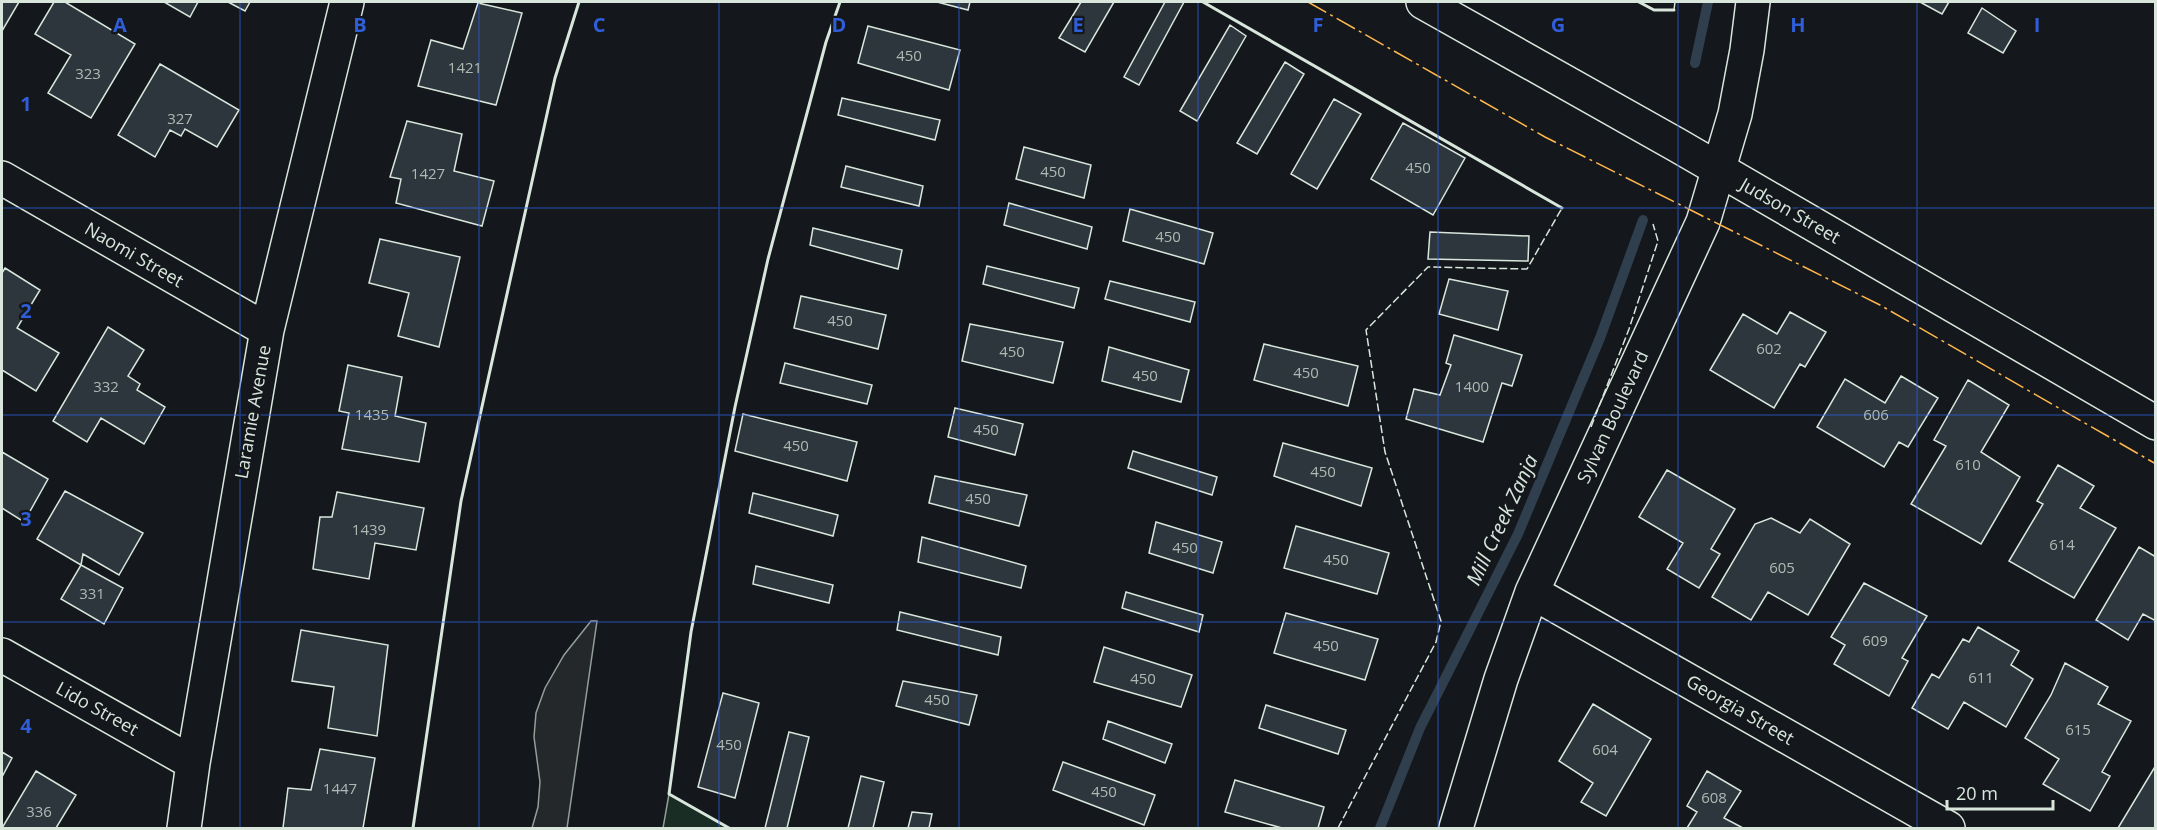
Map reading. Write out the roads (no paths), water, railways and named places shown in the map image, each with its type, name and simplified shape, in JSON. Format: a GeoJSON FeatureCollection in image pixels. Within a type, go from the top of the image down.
{"type":"FeatureCollection","features":[{"type":"Feature","properties":{"kind":"street","name":"Laramie Avenue"},"geometry":{"type":"LineString","coordinates":[[184,828],[267,330],[347,2]]}},
{"type":"Feature","properties":{"kind":"street","name":"Judson Street"},"geometry":{"type":"LineString","coordinates":[[1423,2],[2156,423]]}},
{"type":"Feature","properties":{"kind":"street","name":"Sylvan Boulevard"},"geometry":{"type":"LineString","coordinates":[[1456,828],[1501,679],[1532,592],[1703,222],[1735,114],[1753,2]]}},
{"type":"Feature","properties":{"kind":"street","name":"Naomi Street"},"geometry":{"type":"LineString","coordinates":[[2,178],[267,330]]}},
{"type":"Feature","properties":{"kind":"street","name":"Georgia Street"},"geometry":{"type":"LineString","coordinates":[[1532,592],[1948,828]]}},
{"type":"Feature","properties":{"kind":"street","name":"Lido Street"},"geometry":{"type":"LineString","coordinates":[[2,656],[193,764]]}},
{"type":"Feature","properties":{"kind":"waterway","name":"Mill Creek Zanja"},"geometry":{"type":"LineString","coordinates":[[1695,63],[1708,2]]}},
{"type":"Feature","properties":{"kind":"waterway","name":"Mill Creek Zanja"},"geometry":{"type":"LineString","coordinates":[[1380,828],[1420,728],[1518,534],[1600,338],[1643,220]]}}]}
